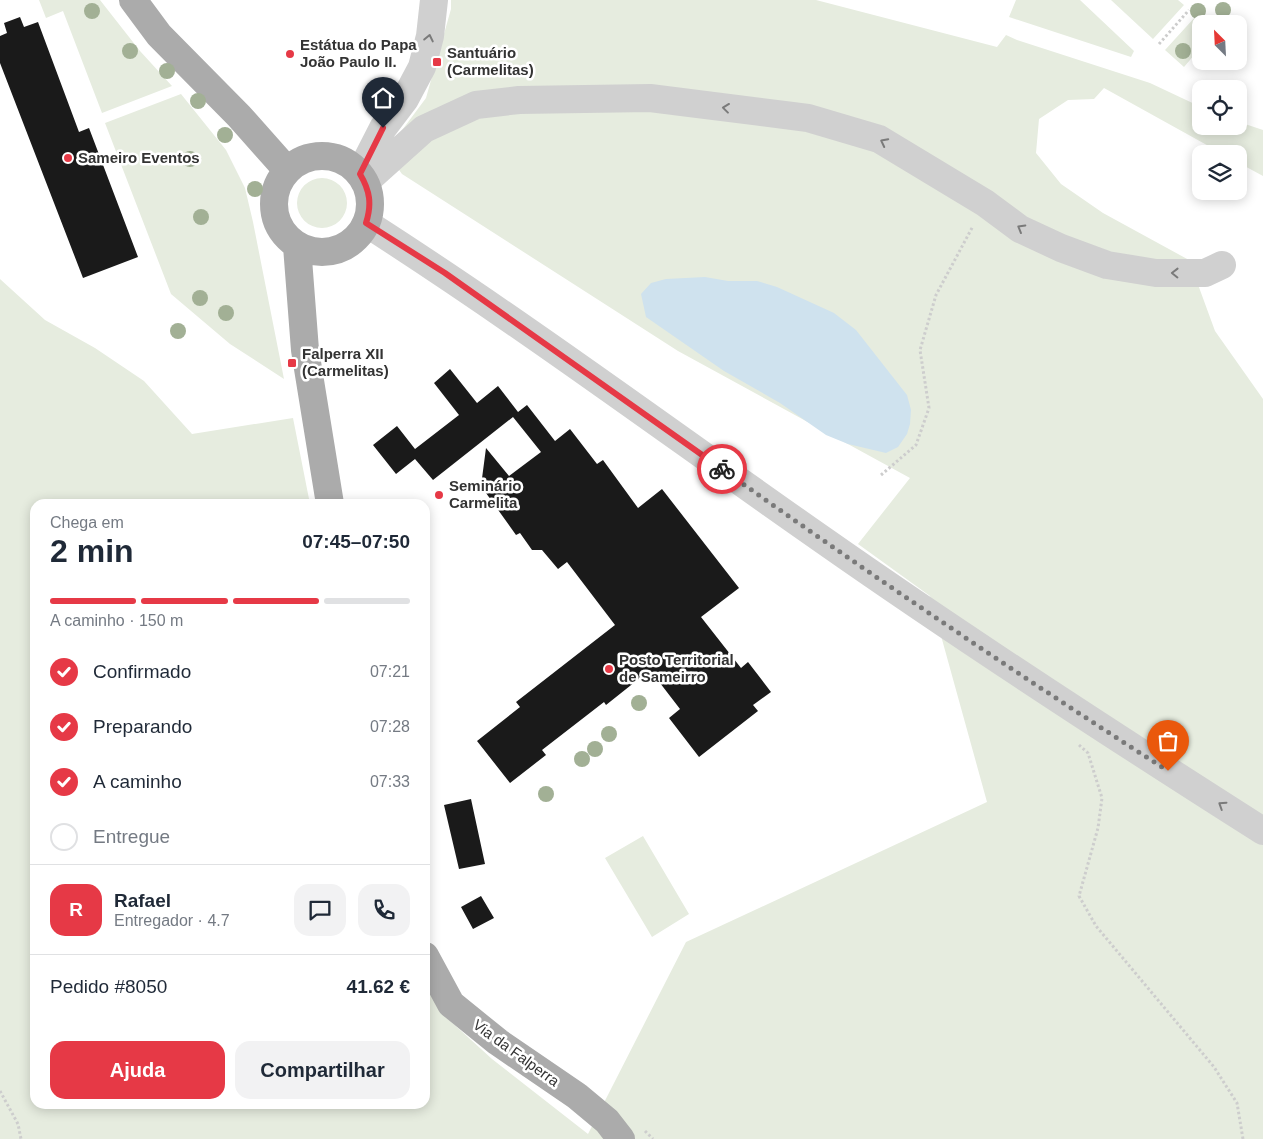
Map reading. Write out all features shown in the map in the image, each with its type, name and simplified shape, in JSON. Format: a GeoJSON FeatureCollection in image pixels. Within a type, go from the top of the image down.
{"type":"FeatureCollection","features":[{"type":"Feature","properties":{"kind":"main road"},"geometry":{"type":"LineString","coordinates":[[133,0],[159,35],[239,116],[288,170]]}},
{"type":"Feature","properties":{"kind":"main road"},"geometry":{"type":"LineString","coordinates":[[324,156],[344,161],[362,178],[370,200],[366,223],[359,235],[349,244],[337,250],[323,253],[309,251],[297,246],[283,233],[275,216],[273,204],[275,191],[280,180],[298,162],[311,157],[324,156]]}},
{"type":"Feature","properties":{"kind":"main road"},"geometry":{"type":"LineString","coordinates":[[297,246],[305,350],[329,499]]}},
{"type":"Feature","properties":{"kind":"main road","name":"Via da Falperra"},"geometry":{"type":"LineString","coordinates":[[430,965],[451,1004],[498,1042],[577,1096],[607,1121],[621,1139]]}},
{"type":"Feature","properties":{"kind":"street"},"geometry":{"type":"LineString","coordinates":[[362,178],[383,128],[405,99],[422,67],[430,36],[434,0]]}},
{"type":"Feature","properties":{"kind":"street"},"geometry":{"type":"LineString","coordinates":[[362,178],[424,129],[476,105],[519,100],[650,98],[808,118],[880,139],[985,203],[1020,229],[1061,248],[1107,265],[1156,272],[1205,273],[1222,265]]}},
{"type":"Feature","properties":{"kind":"street"},"geometry":{"type":"LineString","coordinates":[[366,223],[445,273],[908,599],[1073,710],[1263,832]]}},
{"type":"Feature","properties":{"kind":"path"},"geometry":{"type":"LineString","coordinates":[[1159,44],[1189,10]]}},
{"type":"Feature","properties":{"kind":"path"},"geometry":{"type":"LineString","coordinates":[[881,475],[916,445],[929,408],[920,350],[936,295],[985,203]]}},
{"type":"Feature","properties":{"kind":"path"},"geometry":{"type":"LineString","coordinates":[[1073,740],[1088,753],[1102,798],[1098,828],[1079,896],[1096,926],[1214,1067],[1237,1103],[1243,1139]]}},
{"type":"Feature","properties":{"kind":"path"},"geometry":{"type":"LineString","coordinates":[[0,1092],[18,1124],[21,1139]]}},
{"type":"Feature","properties":{"kind":"shaded area"},"geometry":{"type":"Polygon","coordinates":[[[39,0],[100,0],[140,51],[172,86],[102,113],[63,11],[46,18],[39,0]]]}},
{"type":"Feature","properties":{"kind":"shaded area"},"geometry":{"type":"Polygon","coordinates":[[[451,0],[816,0],[997,47],[1006,35],[1150,83],[1192,103],[1192,135],[1247,135],[1247,125],[1263,130],[1263,176],[1247,167],[1247,145],[1207,145],[1104,88],[1094,99],[1068,100],[1039,119],[1036,153],[1061,184],[1103,213],[1189,260],[1215,331],[1263,399],[1263,1139],[0,1139],[0,279],[45,320],[95,348],[144,381],[192,434],[293,418],[309,499],[30,499],[30,1109],[430,1109],[430,994],[447,1018],[492,1059],[588,1134],[686,942],[987,802],[930,596],[858,544],[910,478],[678,351],[402,174],[391,159],[391,145],[426,98],[451,9],[451,0]]]}},
{"type":"Feature","properties":{"kind":"shaded area"},"geometry":{"type":"Polygon","coordinates":[[[1016,0],[1080,0],[1134,51],[1131,57],[1009,17],[1016,0]]]}},
{"type":"Feature","properties":{"kind":"shaded area"},"geometry":{"type":"Polygon","coordinates":[[[1111,0],[1178,0],[1184,5],[1153,39],[1111,0]]]}},
{"type":"Feature","properties":{"kind":"shaded area"},"geometry":{"type":"Polygon","coordinates":[[[1192,20],[1192,58],[1184,67],[1165,50],[1192,20]]]}},
{"type":"Feature","properties":{"kind":"shaded area"},"geometry":{"type":"Polygon","coordinates":[[[181,94],[226,150],[245,188],[284,379],[230,344],[171,294],[105,123],[181,94]]]}},
{"type":"Feature","properties":{"kind":"shaded area"},"geometry":{"type":"Polygon","coordinates":[[[322,178],[340,185],[347,203],[340,221],[322,228],[304,221],[297,203],[304,185],[322,178]]]}},
{"type":"Feature","properties":{"kind":"shaded area"},"geometry":{"type":"Polygon","coordinates":[[[643,836],[689,914],[652,937],[605,858],[643,836]]]}},
{"type":"Feature","properties":{"kind":"water"},"geometry":{"type":"Polygon","coordinates":[[[705,277],[728,281],[757,281],[777,287],[834,313],[856,330],[907,395],[911,410],[910,424],[907,434],[898,447],[886,453],[848,444],[826,435],[780,403],[724,371],[646,317],[641,294],[651,283],[666,279],[705,277]]]}},
{"type":"Feature","properties":{"kind":"building"},"geometry":{"type":"Polygon","coordinates":[[[20,17],[24,27],[38,22],[79,132],[89,128],[138,257],[83,278],[0,63],[0,36],[7,33],[4,23],[20,17]]]}},
{"type":"Feature","properties":{"kind":"building"},"geometry":{"type":"Polygon","coordinates":[[[450,369],[477,403],[498,386],[518,412],[527,405],[555,441],[570,429],[597,464],[603,460],[638,508],[662,489],[739,588],[701,617],[741,668],[748,662],[771,692],[753,705],[758,711],[699,757],[669,718],[680,709],[650,670],[606,705],[604,702],[542,750],[546,755],[510,783],[477,741],[520,707],[516,702],[615,625],[567,562],[558,569],[542,550],[532,550],[520,533],[516,535],[481,486],[486,448],[509,476],[541,452],[513,417],[433,480],[415,459],[396,474],[373,445],[397,426],[415,449],[459,415],[434,383],[450,369]]]}},
{"type":"Feature","properties":{"kind":"building"},"geometry":{"type":"Polygon","coordinates":[[[471,799],[485,864],[459,869],[444,805],[471,799]]]}},
{"type":"Feature","properties":{"kind":"building"},"geometry":{"type":"Polygon","coordinates":[[[481,896],[494,918],[473,929],[461,907],[481,896]]]}},
{"type":"Feature","properties":{"kind":"way so far"},"geometry":{"type":"LineString","coordinates":[[722,469],[899,593],[1073,710],[1168,771]]}},
{"type":"Feature","properties":{"kind":"place","name":"Estátua do Papa João Paulo II."},"geometry":{"type":"Point","coordinates":[290,54]}},
{"type":"Feature","properties":{"kind":"place","name":"Santuário (Carmelitas)"},"geometry":{"type":"Point","coordinates":[437,62]}},
{"type":"Feature","properties":{"kind":"place","name":"Sameiro Eventos"},"geometry":{"type":"Point","coordinates":[68,158]}},
{"type":"Feature","properties":{"kind":"place","name":"Falperra XII (Carmelitas)"},"geometry":{"type":"Point","coordinates":[292,363]}},
{"type":"Feature","properties":{"kind":"place","name":"Seminário Carmelita"},"geometry":{"type":"Point","coordinates":[439,495]}},
{"type":"Feature","properties":{"kind":"place","name":"Posto Territorial de Sameirro"},"geometry":{"type":"Point","coordinates":[609,669]}},
{"type":"Feature","properties":{"kind":"route"},"geometry":{"type":"LineString","coordinates":[[383,128],[360,174],[368,190],[370,200],[370,210],[366,223],[445,273],[722,469]]}}]}
